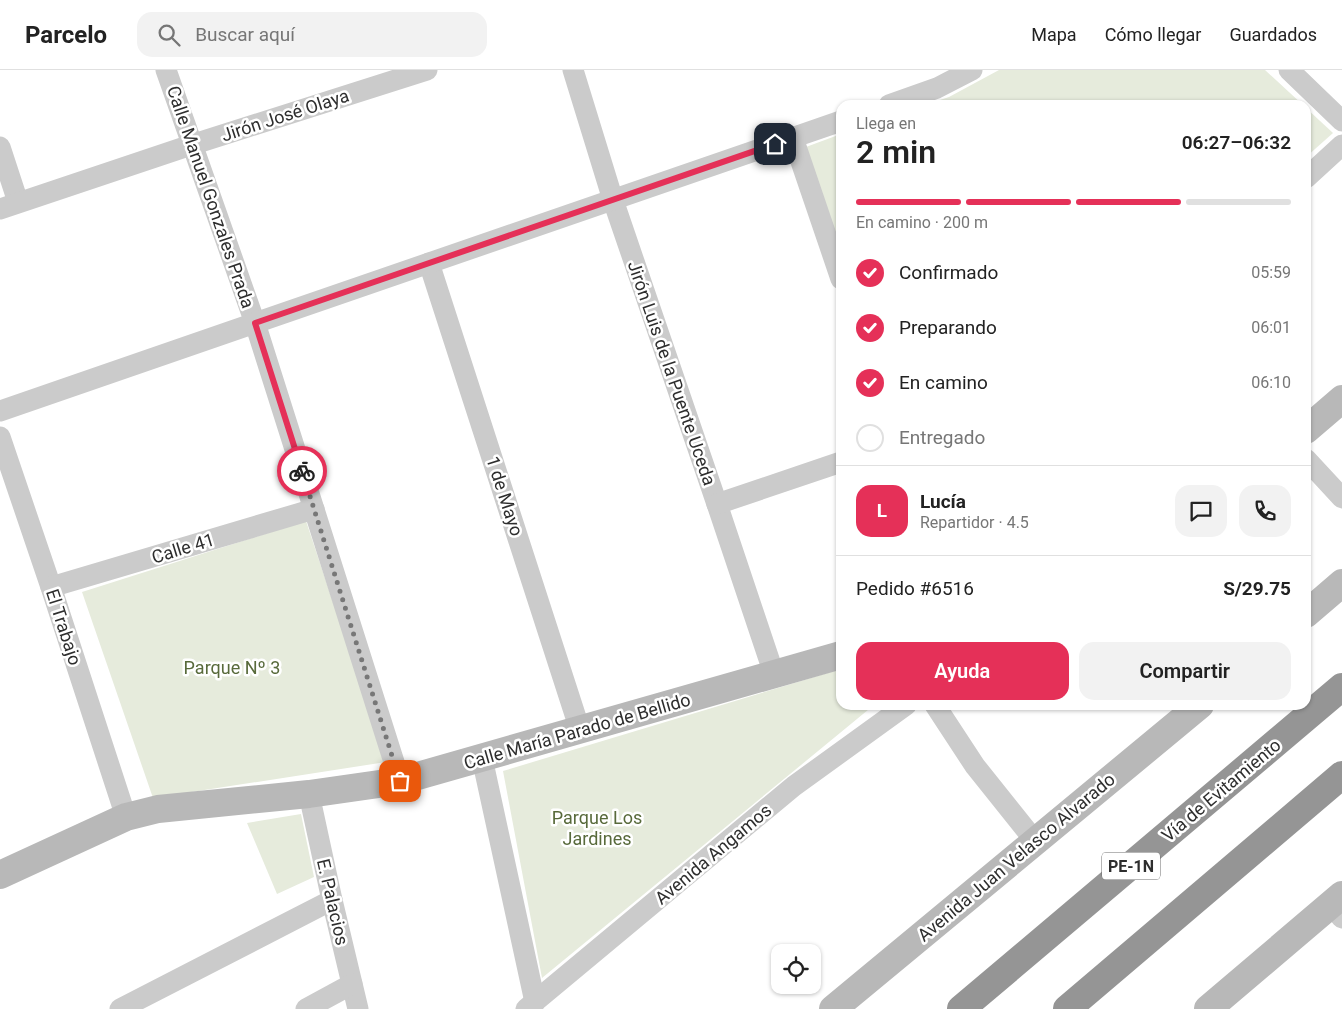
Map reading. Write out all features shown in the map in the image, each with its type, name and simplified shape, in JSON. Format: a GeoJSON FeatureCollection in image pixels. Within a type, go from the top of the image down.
{"type":"FeatureCollection","features":[{"type":"Feature","properties":{"kind":"highway","name":"Vía de Evitamiento"},"geometry":{"type":"LineString","coordinates":[[961,1009],[1342,687]]}},
{"type":"Feature","properties":{"kind":"highway"},"geometry":{"type":"LineString","coordinates":[[1068,1009],[1342,775]]}},
{"type":"Feature","properties":{"kind":"street","name":"Calle Manuel Gonzales Prada"},"geometry":{"type":"LineString","coordinates":[[166,70],[255,323],[400,781]]}},
{"type":"Feature","properties":{"kind":"street","name":"Jirón José Olaya"},"geometry":{"type":"LineString","coordinates":[[9,205],[191,145],[365,79],[427,70]]}},
{"type":"Feature","properties":{"kind":"street","name":"Jirón Luis de la Puente Uceda"},"geometry":{"type":"LineString","coordinates":[[573,70],[613,200],[774,674]]}},
{"type":"Feature","properties":{"kind":"street"},"geometry":{"type":"LineString","coordinates":[[898,100],[934,79],[972,70]]}},
{"type":"Feature","properties":{"kind":"street"},"geometry":{"type":"LineString","coordinates":[[1289,70],[1342,120]]}},
{"type":"Feature","properties":{"kind":"street"},"geometry":{"type":"LineString","coordinates":[[0,411],[836,123]]}},
{"type":"Feature","properties":{"kind":"street"},"geometry":{"type":"LineString","coordinates":[[793,138],[836,264]]}},
{"type":"Feature","properties":{"kind":"street"},"geometry":{"type":"LineString","coordinates":[[1311,173],[1342,145]]}},
{"type":"Feature","properties":{"kind":"street"},"geometry":{"type":"LineString","coordinates":[[0,147],[9,205]]}},
{"type":"Feature","properties":{"kind":"street","name":"1 de Mayo"},"geometry":{"type":"LineString","coordinates":[[429,263],[580,730]]}},
{"type":"Feature","properties":{"kind":"street"},"geometry":{"type":"LineString","coordinates":[[1311,426],[1342,399]]}},
{"type":"Feature","properties":{"kind":"street","name":"El Trabajo"},"geometry":{"type":"LineString","coordinates":[[0,437],[126,817]]}},
{"type":"Feature","properties":{"kind":"street"},"geometry":{"type":"LineString","coordinates":[[717,504],[836,464]]}},
{"type":"Feature","properties":{"kind":"street"},"geometry":{"type":"LineString","coordinates":[[1311,464],[1342,498]]}},
{"type":"Feature","properties":{"kind":"street","name":"Calle 41"},"geometry":{"type":"LineString","coordinates":[[51,587],[314,508]]}},
{"type":"Feature","properties":{"kind":"street"},"geometry":{"type":"LineString","coordinates":[[1311,610],[1342,583]]}},
{"type":"Feature","properties":{"kind":"street","name":"Calle María Parado de Bellido"},"geometry":{"type":"LineString","coordinates":[[0,875],[126,817],[158,809],[309,794],[400,781],[836,656]]}},
{"type":"Feature","properties":{"kind":"street","name":"Avenida Angamos"},"geometry":{"type":"LineString","coordinates":[[530,1006],[794,786],[899,710]]}},
{"type":"Feature","properties":{"kind":"street"},"geometry":{"type":"LineString","coordinates":[[938,710],[975,766],[1036,841]]}},
{"type":"Feature","properties":{"kind":"street","name":"Avenida Juan Velasco Alvarado"},"geometry":{"type":"LineString","coordinates":[[833,1009],[1194,710]]}},
{"type":"Feature","properties":{"kind":"street"},"geometry":{"type":"LineString","coordinates":[[482,758],[530,1006]]}},
{"type":"Feature","properties":{"kind":"street","name":"E. Palacios"},"geometry":{"type":"LineString","coordinates":[[309,794],[358,1009]]}},
{"type":"Feature","properties":{"kind":"street"},"geometry":{"type":"LineString","coordinates":[[120,1009],[332,900]]}},
{"type":"Feature","properties":{"kind":"street"},"geometry":{"type":"LineString","coordinates":[[1208,1009],[1338,906]]}},
{"type":"Feature","properties":{"kind":"street"},"geometry":{"type":"LineString","coordinates":[[306,1009],[352,984]]}},
{"type":"Feature","properties":{"kind":"green space"},"geometry":{"type":"Polygon","coordinates":[[[999,70],[1265,70],[1298,100],[940,100],[999,70]]]}},
{"type":"Feature","properties":{"kind":"green space"},"geometry":{"type":"Polygon","coordinates":[[[1311,113],[1333,133],[1311,153],[1311,113]]]}},
{"type":"Feature","properties":{"kind":"green space"},"geometry":{"type":"Polygon","coordinates":[[[836,136],[836,237],[806,147],[836,136]]]}},
{"type":"Feature","properties":{"kind":"green space","name":"Parque Nº 3"},"geometry":{"type":"Polygon","coordinates":[[[306,521],[386,762],[153,798],[82,592],[306,521]]]}},
{"type":"Feature","properties":{"kind":"green space","name":"Parque Los Jardines"},"geometry":{"type":"Polygon","coordinates":[[[836,671],[836,710],[868,710],[542,978],[503,771],[836,671]]]}},
{"type":"Feature","properties":{"kind":"green space"},"geometry":{"type":"Polygon","coordinates":[[[301,814],[314,877],[277,894],[247,823],[301,814]]]}},
{"type":"Feature","properties":{"kind":"way so far"},"geometry":{"type":"LineString","coordinates":[[302,471],[400,781]]}},
{"type":"Feature","properties":{"kind":"route"},"geometry":{"type":"LineString","coordinates":[[302,471],[255,323],[775,144]]}}]}
